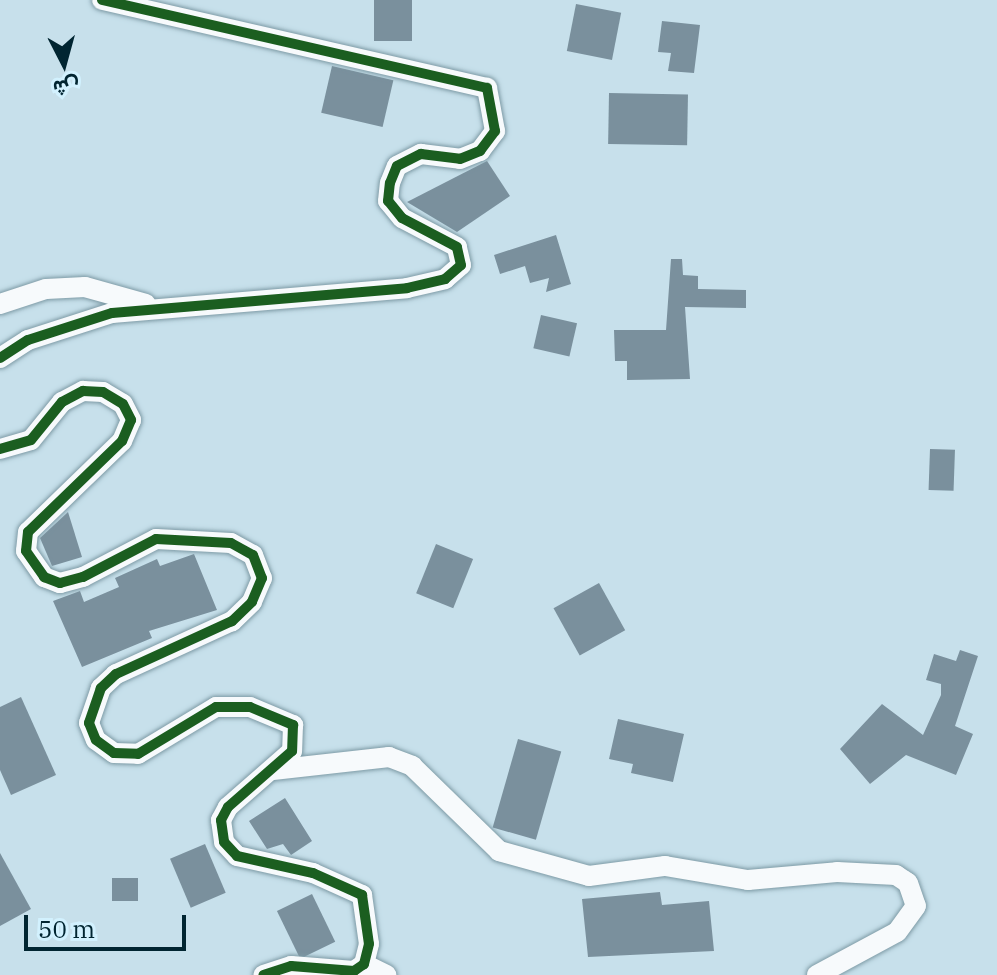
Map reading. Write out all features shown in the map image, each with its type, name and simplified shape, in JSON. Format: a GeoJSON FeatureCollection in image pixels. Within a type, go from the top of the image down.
{"type":"FeatureCollection","features":[{"type":"Feature","properties":{"kind":"street"},"geometry":{"type":"LineString","coordinates":[[0,358],[28,340],[112,313],[407,288],[445,279],[461,265],[457,247],[402,218],[388,201],[390,183],[397,166],[421,154],[460,159],[480,151],[495,131],[495,111],[487,88],[468,79],[102,0]]}},
{"type":"Feature","properties":{"kind":"street"},"geometry":{"type":"LineString","coordinates":[[0,304],[46,289],[85,287],[162,309]]}},
{"type":"Feature","properties":{"kind":"street"},"geometry":{"type":"LineString","coordinates":[[0,449],[31,440],[62,402],[83,391],[103,392],[123,404],[131,420],[122,441],[28,532],[26,551],[44,577],[60,583],[83,577],[156,539],[231,543],[253,555],[262,578],[252,602],[232,621],[116,674],[101,688],[89,723],[96,740],[114,753],[138,754],[216,707],[250,707],[293,725],[292,751],[228,807],[221,820],[224,842],[237,856],[313,873],[362,895],[371,922],[364,964],[354,971],[291,966],[263,975]]}},
{"type":"Feature","properties":{"kind":"street"},"geometry":{"type":"LineString","coordinates":[[273,770],[389,757],[412,766],[499,851],[589,876],[665,866],[748,880],[837,872],[896,875],[908,883],[916,906],[897,932],[817,975]]}},
{"type":"Feature","properties":{"kind":"street"},"geometry":{"type":"LineString","coordinates":[[364,964],[387,975]]}},
{"type":"Feature","properties":{"kind":"building"},"geometry":{"type":"Polygon","coordinates":[[[374,0],[412,0],[412,41],[374,41],[374,0]]]}},
{"type":"Feature","properties":{"kind":"building"},"geometry":{"type":"Polygon","coordinates":[[[576,4],[621,13],[612,60],[567,51],[576,4]]]}},
{"type":"Feature","properties":{"kind":"building"},"geometry":{"type":"Polygon","coordinates":[[[662,21],[700,25],[694,73],[668,71],[671,53],[658,52],[662,21]]]}},
{"type":"Feature","properties":{"kind":"building"},"geometry":{"type":"Polygon","coordinates":[[[332,66],[393,80],[383,127],[321,113],[332,66]]]}},
{"type":"Feature","properties":{"kind":"building"},"geometry":{"type":"Polygon","coordinates":[[[609,93],[688,94],[687,145],[608,144],[609,93]]]}},
{"type":"Feature","properties":{"kind":"building"},"geometry":{"type":"Polygon","coordinates":[[[487,161],[510,196],[457,232],[407,202],[487,161]]]}},
{"type":"Feature","properties":{"kind":"building"},"geometry":{"type":"Polygon","coordinates":[[[556,235],[571,284],[546,292],[549,278],[530,283],[525,266],[500,274],[494,255],[556,235]]]}},
{"type":"Feature","properties":{"kind":"building"},"geometry":{"type":"Polygon","coordinates":[[[671,259],[682,259],[683,275],[698,276],[698,289],[746,290],[746,308],[685,307],[690,379],[627,380],[627,361],[615,361],[614,330],[666,330],[671,259]]]}},
{"type":"Feature","properties":{"kind":"building"},"geometry":{"type":"Polygon","coordinates":[[[541,315],[577,323],[569,356],[533,348],[541,315]]]}},
{"type":"Feature","properties":{"kind":"building"},"geometry":{"type":"Polygon","coordinates":[[[930,449],[955,450],[954,491],[929,490],[930,449]]]}},
{"type":"Feature","properties":{"kind":"building"},"geometry":{"type":"Polygon","coordinates":[[[68,512],[82,557],[52,566],[40,538],[68,512]]]}},
{"type":"Feature","properties":{"kind":"building"},"geometry":{"type":"Polygon","coordinates":[[[436,544],[473,559],[453,608],[416,593],[436,544]]]}},
{"type":"Feature","properties":{"kind":"building"},"geometry":{"type":"Polygon","coordinates":[[[194,554],[217,610],[149,631],[152,638],[82,667],[53,601],[80,591],[84,602],[119,587],[115,578],[157,559],[160,566],[194,554]]]}},
{"type":"Feature","properties":{"kind":"building"},"geometry":{"type":"Polygon","coordinates":[[[599,583],[625,630],[580,655],[554,608],[599,583]]]}},
{"type":"Feature","properties":{"kind":"building"},"geometry":{"type":"Polygon","coordinates":[[[960,650],[978,656],[955,726],[973,734],[956,775],[906,755],[870,784],[840,749],[882,704],[923,735],[941,695],[941,684],[926,680],[934,654],[956,661],[960,650]]]}},
{"type":"Feature","properties":{"kind":"building"},"geometry":{"type":"Polygon","coordinates":[[[21,697],[56,775],[11,795],[0,770],[0,707],[21,697]]]}},
{"type":"Feature","properties":{"kind":"building"},"geometry":{"type":"Polygon","coordinates":[[[618,719],[684,734],[673,782],[631,773],[633,764],[609,759],[618,719]]]}},
{"type":"Feature","properties":{"kind":"building"},"geometry":{"type":"Polygon","coordinates":[[[518,739],[561,751],[536,840],[493,827],[518,739]]]}},
{"type":"Feature","properties":{"kind":"building"},"geometry":{"type":"Polygon","coordinates":[[[285,798],[312,841],[291,855],[283,844],[267,849],[249,821],[285,798]]]}},
{"type":"Feature","properties":{"kind":"building"},"geometry":{"type":"Polygon","coordinates":[[[205,844],[226,893],[191,908],[170,859],[205,844]]]}},
{"type":"Feature","properties":{"kind":"building"},"geometry":{"type":"Polygon","coordinates":[[[0,853],[31,909],[0,926],[0,853]]]}},
{"type":"Feature","properties":{"kind":"building"},"geometry":{"type":"Polygon","coordinates":[[[112,878],[138,878],[138,901],[112,901],[112,878]]]}},
{"type":"Feature","properties":{"kind":"building"},"geometry":{"type":"Polygon","coordinates":[[[660,892],[662,905],[709,901],[714,951],[588,957],[582,899],[660,892]]]}},
{"type":"Feature","properties":{"kind":"building"},"geometry":{"type":"Polygon","coordinates":[[[312,894],[335,942],[300,959],[277,911],[312,894]]]}},
{"type":"Feature","properties":{"kind":"cycle path"},"geometry":{"type":"LineString","coordinates":[[0,358],[28,340],[112,313],[407,288],[445,279],[461,265],[457,247],[402,218],[388,201],[390,183],[397,166],[421,154],[460,159],[480,151],[495,131],[487,88],[102,0]]}},
{"type":"Feature","properties":{"kind":"cycle path"},"geometry":{"type":"LineString","coordinates":[[0,449],[31,440],[62,402],[83,391],[103,392],[123,404],[131,420],[122,441],[28,532],[26,551],[44,577],[60,583],[83,577],[156,539],[231,543],[253,555],[262,578],[252,602],[232,621],[116,674],[101,688],[89,723],[96,740],[114,753],[138,754],[216,707],[250,707],[293,725],[292,751],[228,807],[221,820],[224,842],[237,856],[313,873],[362,895],[369,944],[364,964],[354,971],[291,966],[263,975]]}}]}
